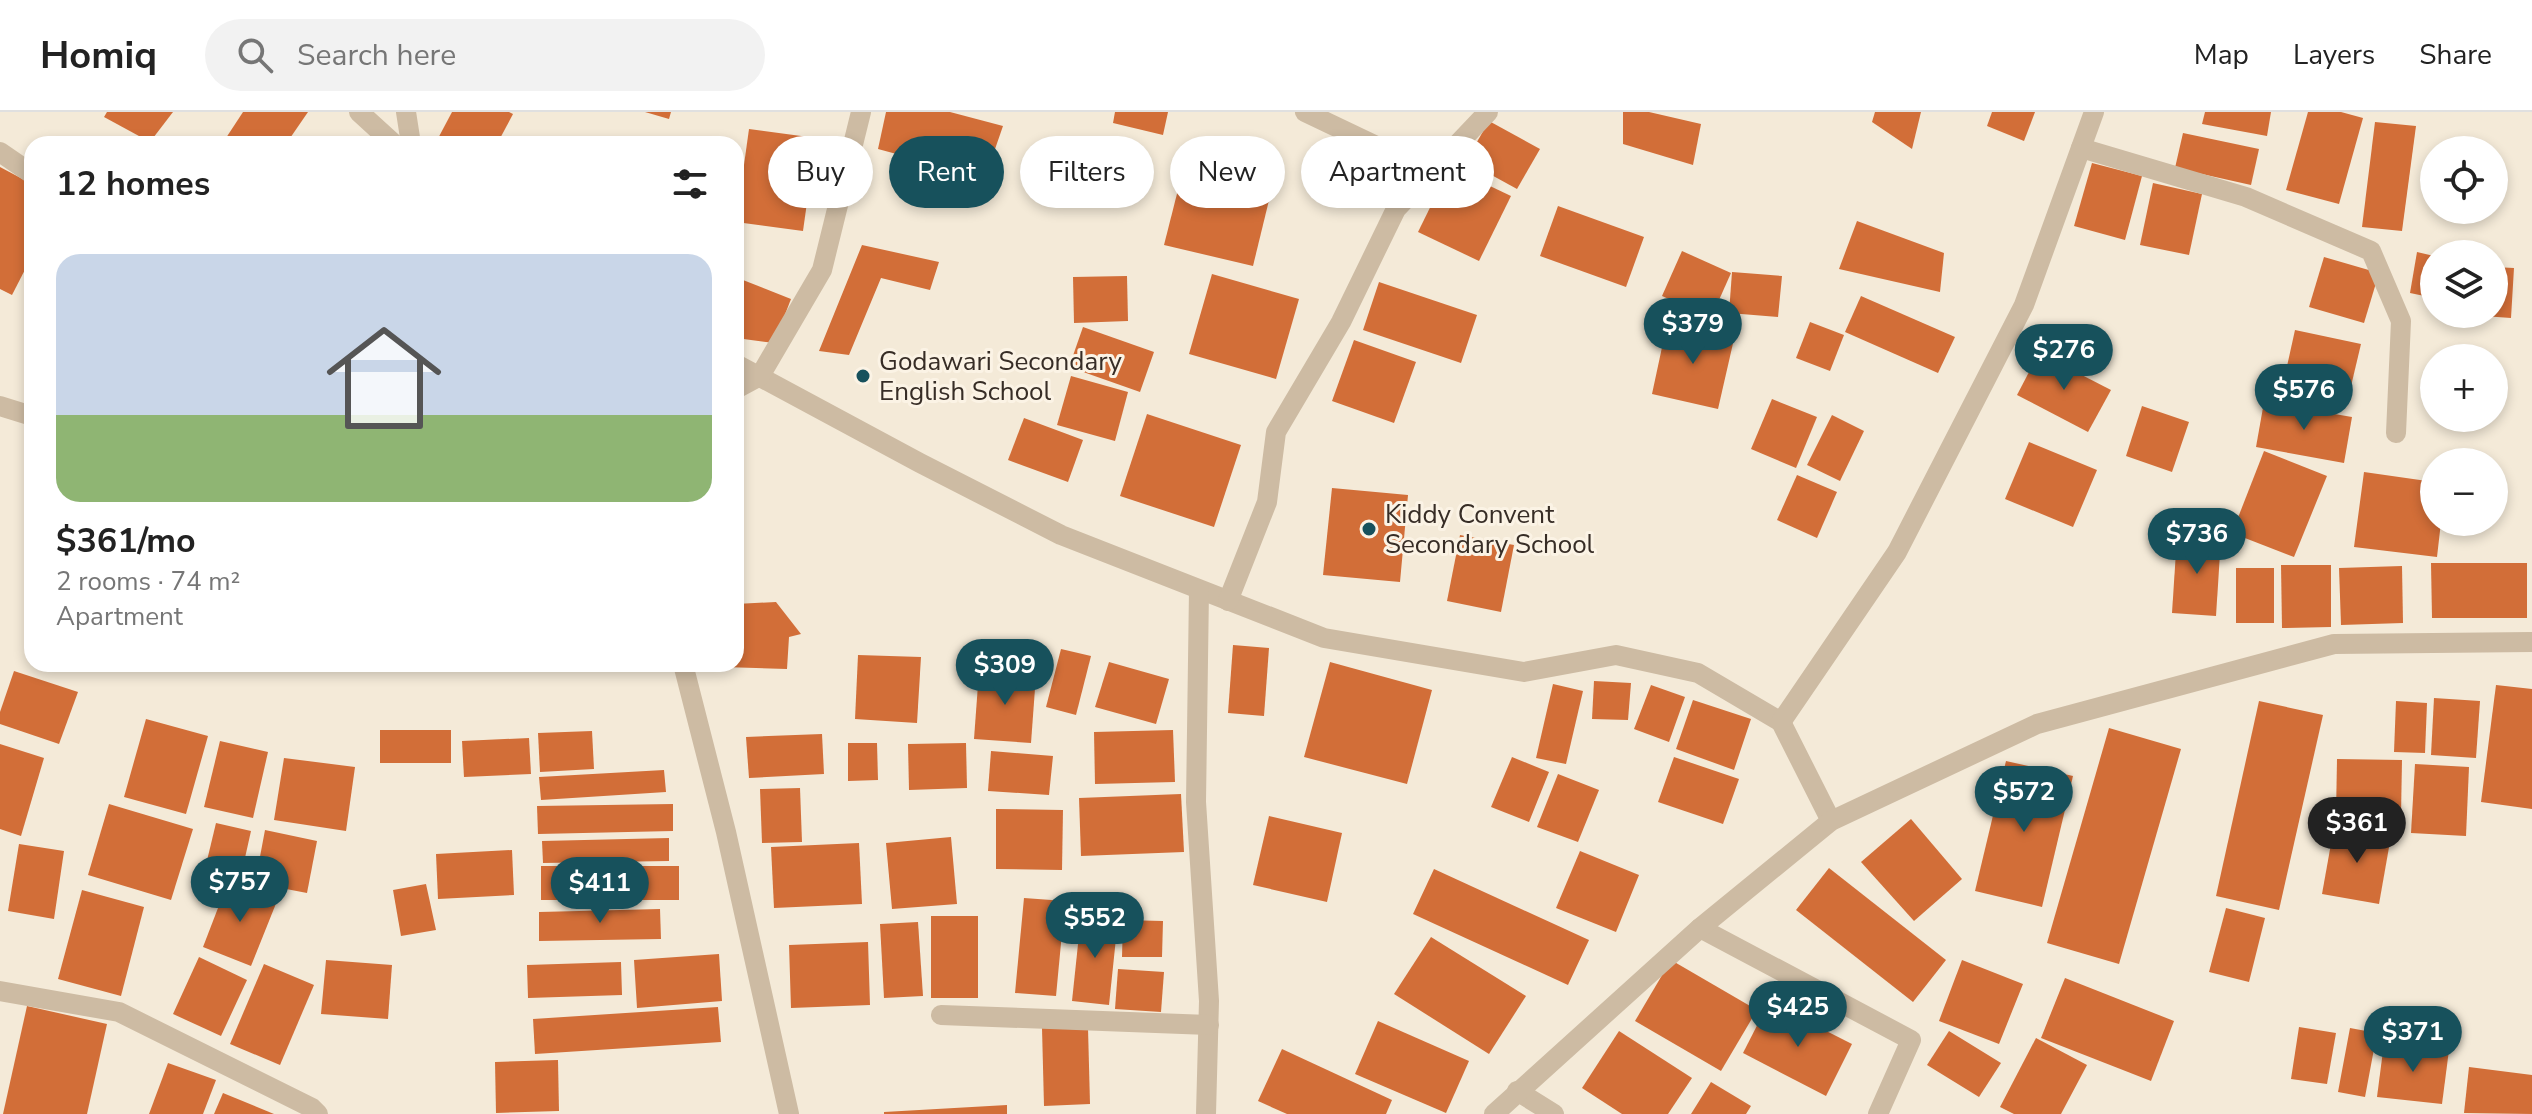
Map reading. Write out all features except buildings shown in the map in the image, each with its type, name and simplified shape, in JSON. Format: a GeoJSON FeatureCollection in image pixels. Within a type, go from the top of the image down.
{"type":"FeatureCollection","features":[{"type":"Feature","properties":{"kind":"street"},"geometry":{"type":"LineString","coordinates":[[359,112],[385,136]]}},
{"type":"Feature","properties":{"kind":"street"},"geometry":{"type":"LineString","coordinates":[[406,112],[410,136]]}},
{"type":"Feature","properties":{"kind":"street"},"geometry":{"type":"LineString","coordinates":[[744,385],[760,376],[822,270],[861,112]]}},
{"type":"Feature","properties":{"kind":"street"},"geometry":{"type":"LineString","coordinates":[[1305,112],[1355,136]]}},
{"type":"Feature","properties":{"kind":"street"},"geometry":{"type":"LineString","coordinates":[[1465,136],[1488,112]]}},
{"type":"Feature","properties":{"kind":"street"},"geometry":{"type":"LineString","coordinates":[[1781,722],[1897,552],[2024,305],[2094,112]]}},
{"type":"Feature","properties":{"kind":"street"},"geometry":{"type":"LineString","coordinates":[[2081,148],[2246,197],[2371,251],[2401,321],[2396,433]]}},
{"type":"Feature","properties":{"kind":"street"},"geometry":{"type":"LineString","coordinates":[[0,152],[24,168]]}},
{"type":"Feature","properties":{"kind":"street"},"geometry":{"type":"LineString","coordinates":[[1228,601],[1267,502],[1276,432],[1341,322],[1397,208]]}},
{"type":"Feature","properties":{"kind":"street"},"geometry":{"type":"LineString","coordinates":[[744,368],[1061,535],[1324,638],[1524,672],[1616,655],[1698,673],[1781,722],[1831,821]]}},
{"type":"Feature","properties":{"kind":"street"},"geometry":{"type":"LineString","coordinates":[[0,406],[24,414]]}},
{"type":"Feature","properties":{"kind":"street"},"geometry":{"type":"LineString","coordinates":[[1199,590],[1196,802],[1209,1001],[1206,1114]]}},
{"type":"Feature","properties":{"kind":"street"},"geometry":{"type":"LineString","coordinates":[[1494,1114],[1700,928],[1831,821],[2037,724],[2334,644],[2532,642]]}},
{"type":"Feature","properties":{"kind":"street"},"geometry":{"type":"LineString","coordinates":[[685,672],[726,832],[789,1114]]}},
{"type":"Feature","properties":{"kind":"street"},"geometry":{"type":"LineString","coordinates":[[1700,928],[1911,1040],[1878,1114]]}},
{"type":"Feature","properties":{"kind":"street"},"geometry":{"type":"LineString","coordinates":[[0,991],[119,1012],[312,1108],[318,1114]]}},
{"type":"Feature","properties":{"kind":"street"},"geometry":{"type":"LineString","coordinates":[[941,1015],[1209,1025]]}},
{"type":"Feature","properties":{"kind":"street"},"geometry":{"type":"LineString","coordinates":[[1517,1091],[1554,1114]]}},
{"type":"Feature","properties":{"kind":"place","name":"Godawari Secondary English School"},"geometry":{"type":"Point","coordinates":[863,376]}},
{"type":"Feature","properties":{"kind":"place","name":"Kiddy Convent Secondary School"},"geometry":{"type":"Point","coordinates":[1369,529]}}]}
